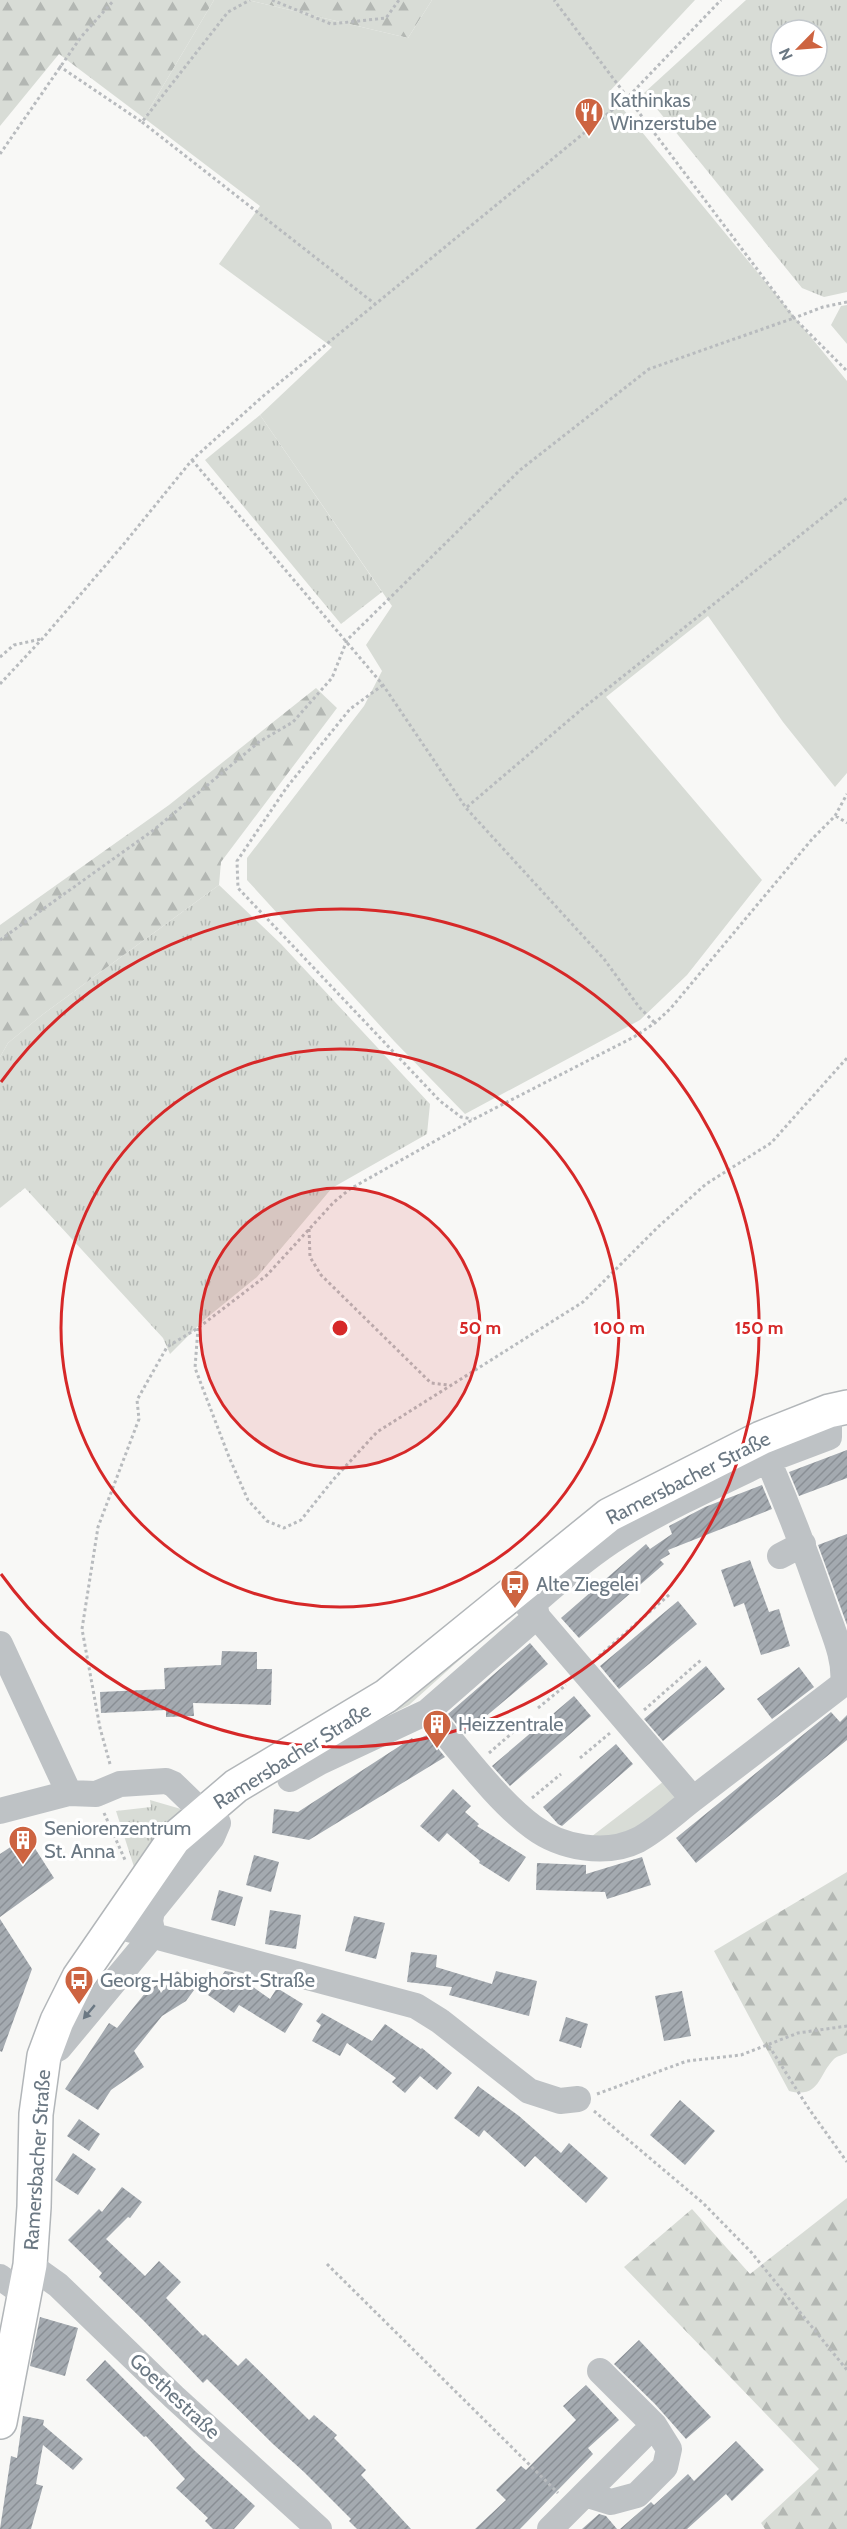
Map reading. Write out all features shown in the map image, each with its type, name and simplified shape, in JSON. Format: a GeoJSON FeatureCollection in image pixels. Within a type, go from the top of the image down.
{"type":"FeatureCollection","features":[{"type":"Feature","properties":{"kind":"main road","name":"Ramersbacher Straße"},"geometry":{"type":"LineString","coordinates":[[0,2422],[18,2279],[34,2207],[36,2114],[44,2056],[57,2021],[79,1977],[174,1839],[210,1818],[236,1786],[386,1696],[516,1592],[569,1545],[609,1515],[761,1438],[838,1409]]}},
{"type":"Feature","properties":{"kind":"street"},"geometry":{"type":"LineString","coordinates":[[537,1616],[534,1603],[618,1537],[664,1511],[768,1461],[829,1437],[838,1409]]}},
{"type":"Feature","properties":{"kind":"street"},"geometry":{"type":"LineString","coordinates":[[427,1712],[465,1765],[515,1813],[550,1837],[581,1847],[602,1848],[619,1847],[638,1840],[843,1684],[844,1673],[839,1648],[803,1544],[768,1461]]}},
{"type":"Feature","properties":{"kind":"street"},"geometry":{"type":"LineString","coordinates":[[780,1556],[803,1544]]}},
{"type":"Feature","properties":{"kind":"street"},"geometry":{"type":"LineString","coordinates":[[516,1592],[693,1799]]}},
{"type":"Feature","properties":{"kind":"street"},"geometry":{"type":"LineString","coordinates":[[290,1779],[320,1762],[427,1712],[537,1616]]}},
{"type":"Feature","properties":{"kind":"street"},"geometry":{"type":"LineString","coordinates":[[0,1644],[69,1793]]}},
{"type":"Feature","properties":{"kind":"street"},"geometry":{"type":"LineString","coordinates":[[0,1810],[69,1793],[96,1794],[120,1784],[166,1781],[172,1785],[210,1818],[212,1837],[152,1911],[150,1921],[153,1935]]}},
{"type":"Feature","properties":{"kind":"street"},"geometry":{"type":"LineString","coordinates":[[116,1923],[128,1929],[416,2006],[440,2021],[529,2091],[560,2101],[578,2098]]}},
{"type":"Feature","properties":{"kind":"street"},"geometry":{"type":"LineString","coordinates":[[44,2056],[58,2048],[153,1935]]}},
{"type":"Feature","properties":{"kind":"street","name":"Goethestraße"},"geometry":{"type":"LineString","coordinates":[[18,2279],[58,2285],[174,2397],[319,2529]]}},
{"type":"Feature","properties":{"kind":"street"},"geometry":{"type":"LineString","coordinates":[[579,2501],[611,2502],[637,2495],[665,2467],[669,2449],[654,2426],[600,2371]]}},
{"type":"Feature","properties":{"kind":"street"},"geometry":{"type":"LineString","coordinates":[[550,2529],[654,2426]]}},
{"type":"Feature","properties":{"kind":"path"},"geometry":{"type":"LineString","coordinates":[[0,154],[59,66],[114,0]]}},
{"type":"Feature","properties":{"kind":"path"},"geometry":{"type":"LineString","coordinates":[[142,123],[228,12],[250,0]]}},
{"type":"Feature","properties":{"kind":"path"},"geometry":{"type":"LineString","coordinates":[[272,0],[331,24],[387,18],[399,0]]}},
{"type":"Feature","properties":{"kind":"path"},"geometry":{"type":"LineString","coordinates":[[554,0],[794,318],[847,372]]}},
{"type":"Feature","properties":{"kind":"path"},"geometry":{"type":"LineString","coordinates":[[0,684],[123,545],[192,460],[262,398],[628,97],[721,0]]}},
{"type":"Feature","properties":{"kind":"path"},"geometry":{"type":"LineString","coordinates":[[59,66],[142,123],[375,304]]}},
{"type":"Feature","properties":{"kind":"path"},"geometry":{"type":"LineString","coordinates":[[0,940],[155,829],[259,742],[293,722],[332,678],[347,640],[520,470],[649,369],[823,307],[847,302]]}},
{"type":"Feature","properties":{"kind":"path"},"geometry":{"type":"LineString","coordinates":[[192,460],[383,685],[466,808],[603,959],[639,1007],[655,1023]]}},
{"type":"Feature","properties":{"kind":"path"},"geometry":{"type":"LineString","coordinates":[[466,808],[591,702],[847,498]]}},
{"type":"Feature","properties":{"kind":"path"},"geometry":{"type":"LineString","coordinates":[[0,657],[14,645],[43,638]]}},
{"type":"Feature","properties":{"kind":"path"},"geometry":{"type":"LineString","coordinates":[[383,685],[350,709],[287,787],[237,861],[238,888],[440,1101],[461,1117],[474,1119]]}},
{"type":"Feature","properties":{"kind":"path"},"geometry":{"type":"LineString","coordinates":[[120,1784],[106,1755],[82,1629],[98,1527],[139,1419],[137,1400],[167,1347],[198,1329],[267,1275],[334,1202],[350,1189],[474,1119],[634,1037],[655,1023],[671,1008],[813,838],[836,816],[847,794]]}},
{"type":"Feature","properties":{"kind":"path"},"geometry":{"type":"LineString","coordinates":[[836,816],[847,823]]}},
{"type":"Feature","properties":{"kind":"path"},"geometry":{"type":"LineString","coordinates":[[198,1329],[195,1368],[248,1500],[267,1521],[284,1528],[301,1521],[333,1480],[377,1432],[449,1386],[476,1372],[583,1302],[658,1227],[706,1184],[771,1143],[847,1058]]}},
{"type":"Feature","properties":{"kind":"path"},"geometry":{"type":"LineString","coordinates":[[309,1229],[310,1257],[321,1275],[430,1383],[449,1386]]}},
{"type":"Feature","properties":{"kind":"path"},"geometry":{"type":"LineString","coordinates":[[538,1708],[670,1594]]}},
{"type":"Feature","properties":{"kind":"path"},"geometry":{"type":"LineString","coordinates":[[580,1758],[701,1660]]}},
{"type":"Feature","properties":{"kind":"path"},"geometry":{"type":"LineString","coordinates":[[465,1765],[526,1720]]}},
{"type":"Feature","properties":{"kind":"path"},"geometry":{"type":"LineString","coordinates":[[515,1813],[561,1774]]}},
{"type":"Feature","properties":{"kind":"path"},"geometry":{"type":"LineString","coordinates":[[96,1794],[134,1879],[142,1885]]}},
{"type":"Feature","properties":{"kind":"path"},"geometry":{"type":"LineString","coordinates":[[578,2098],[638,2080],[687,2061],[741,2055],[798,2033],[847,2026]]}},
{"type":"Feature","properties":{"kind":"path"},"geometry":{"type":"LineString","coordinates":[[769,2046],[809,2109],[847,2162]]}},
{"type":"Feature","properties":{"kind":"path"},"geometry":{"type":"LineString","coordinates":[[578,2098],[711,2211],[751,2252],[847,2370]]}},
{"type":"Feature","properties":{"kind":"path"},"geometry":{"type":"LineString","coordinates":[[327,2264],[579,2501]]}},
{"type":"Feature","properties":{"kind":"green space"},"geometry":{"type":"Polygon","coordinates":[[[0,0],[214,0],[144,118],[59,54],[0,126],[0,0]]]}},
{"type":"Feature","properties":{"kind":"green space"},"geometry":{"type":"Polygon","coordinates":[[[214,0],[248,0],[408,38],[432,0],[695,0],[609,92],[847,381],[847,773],[835,787],[783,722],[708,616],[606,697],[762,880],[687,975],[640,1020],[465,1114],[395,1042],[247,880],[247,858],[364,706],[382,671],[366,645],[392,606],[260,415],[332,347],[219,264],[260,206],[144,118],[214,0]]]}},
{"type":"Feature","properties":{"kind":"green space"},"geometry":{"type":"Polygon","coordinates":[[[248,0],[432,0],[408,38],[248,0]]]}},
{"type":"Feature","properties":{"kind":"green space"},"geometry":{"type":"Polygon","coordinates":[[[746,0],[847,0],[847,292],[824,297],[802,288],[644,93],[746,0]]]}},
{"type":"Feature","properties":{"kind":"green space"},"geometry":{"type":"Polygon","coordinates":[[[847,305],[847,344],[831,325],[841,306],[847,305]]]}},
{"type":"Feature","properties":{"kind":"green space"},"geometry":{"type":"Polygon","coordinates":[[[260,415],[382,592],[341,624],[205,460],[260,415]]]}},
{"type":"Feature","properties":{"kind":"green space"},"geometry":{"type":"Polygon","coordinates":[[[316,688],[337,708],[221,862],[219,885],[42,1015],[8,1043],[0,1057],[0,925],[169,805],[316,688]]]}},
{"type":"Feature","properties":{"kind":"green space"},"geometry":{"type":"Polygon","coordinates":[[[219,885],[281,944],[430,1104],[427,1134],[332,1188],[257,1277],[204,1320],[170,1354],[163,1338],[25,1188],[0,1208],[0,1057],[8,1043],[42,1015],[219,885]]]}},
{"type":"Feature","properties":{"kind":"green space"},"geometry":{"type":"Polygon","coordinates":[[[503,1621],[409,1705],[305,1758],[503,1621]]]}},
{"type":"Feature","properties":{"kind":"green space"},"geometry":{"type":"Polygon","coordinates":[[[668,1778],[686,1801],[636,1836],[583,1843],[668,1778]]]}},
{"type":"Feature","properties":{"kind":"green space"},"geometry":{"type":"Polygon","coordinates":[[[150,1800],[181,1809],[164,1837],[136,1873],[116,1811],[151,1807],[150,1800]]]}},
{"type":"Feature","properties":{"kind":"green space"},"geometry":{"type":"Polygon","coordinates":[[[847,1872],[847,2053],[834,2059],[813,2089],[799,2093],[789,2091],[714,1951],[847,1872]]]}},
{"type":"Feature","properties":{"kind":"green space"},"geometry":{"type":"Polygon","coordinates":[[[847,2198],[847,2529],[765,2529],[761,2523],[819,2469],[624,2267],[692,2209],[750,2274],[847,2198]]]}},
{"type":"Feature","properties":{"kind":"building"},"geometry":{"type":"Polygon","coordinates":[[[847,1450],[847,1478],[799,1496],[789,1472],[847,1450]]]}},
{"type":"Feature","properties":{"kind":"building"},"geometry":{"type":"Polygon","coordinates":[[[762,1485],[772,1509],[668,1550],[670,1554],[660,1560],[664,1564],[579,1638],[561,1618],[646,1544],[650,1549],[672,1534],[669,1526],[705,1507],[762,1485]]]}},
{"type":"Feature","properties":{"kind":"building"},"geometry":{"type":"Polygon","coordinates":[[[847,1534],[847,1625],[818,1545],[847,1534]]]}},
{"type":"Feature","properties":{"kind":"building"},"geometry":{"type":"Polygon","coordinates":[[[750,1560],[769,1612],[779,1609],[790,1646],[761,1655],[744,1603],[734,1607],[721,1570],[750,1560]]]}},
{"type":"Feature","properties":{"kind":"building"},"geometry":{"type":"Polygon","coordinates":[[[678,1601],[697,1624],[619,1689],[600,1666],[678,1601]]]}},
{"type":"Feature","properties":{"kind":"building"},"geometry":{"type":"Polygon","coordinates":[[[530,1643],[548,1664],[465,1734],[448,1714],[530,1643]]]}},
{"type":"Feature","properties":{"kind":"building"},"geometry":{"type":"Polygon","coordinates":[[[222,1651],[257,1652],[257,1669],[272,1669],[271,1705],[193,1703],[194,1716],[166,1717],[166,1710],[101,1713],[100,1692],[165,1689],[164,1668],[221,1665],[222,1651]]]}},
{"type":"Feature","properties":{"kind":"building"},"geometry":{"type":"Polygon","coordinates":[[[706,1666],[725,1689],[663,1741],[644,1719],[706,1666]]]}},
{"type":"Feature","properties":{"kind":"building"},"geometry":{"type":"Polygon","coordinates":[[[799,1667],[814,1687],[772,1719],[757,1699],[799,1667]]]}},
{"type":"Feature","properties":{"kind":"building"},"geometry":{"type":"Polygon","coordinates":[[[574,1696],[591,1716],[510,1786],[492,1766],[574,1696]]]}},
{"type":"Feature","properties":{"kind":"building"},"geometry":{"type":"Polygon","coordinates":[[[831,1712],[840,1722],[847,1715],[847,1740],[696,1863],[676,1838],[831,1712]]]}},
{"type":"Feature","properties":{"kind":"building"},"geometry":{"type":"Polygon","coordinates":[[[427,1735],[445,1757],[309,1840],[272,1833],[274,1809],[298,1812],[412,1738],[414,1741],[427,1735]]]}},
{"type":"Feature","properties":{"kind":"building"},"geometry":{"type":"Polygon","coordinates":[[[616,1744],[633,1764],[562,1826],[558,1824],[543,1807],[616,1744]]]}},
{"type":"Feature","properties":{"kind":"building"},"geometry":{"type":"Polygon","coordinates":[[[453,1789],[471,1806],[465,1812],[479,1824],[477,1826],[526,1857],[509,1882],[479,1863],[480,1861],[447,1833],[439,1842],[420,1826],[453,1789]]]}},
{"type":"Feature","properties":{"kind":"building","name":"Seniorenzentrum St. Anna"},"geometry":{"type":"Polygon","coordinates":[[[27,1836],[54,1878],[0,1917],[0,1854],[27,1836]]]}},
{"type":"Feature","properties":{"kind":"building"},"geometry":{"type":"Polygon","coordinates":[[[254,1855],[279,1862],[271,1892],[246,1885],[254,1855]]]}},
{"type":"Feature","properties":{"kind":"building"},"geometry":{"type":"Polygon","coordinates":[[[642,1857],[651,1885],[607,1899],[605,1892],[536,1890],[537,1863],[586,1865],[586,1874],[642,1857]]]}},
{"type":"Feature","properties":{"kind":"building"},"geometry":{"type":"Polygon","coordinates":[[[219,1890],[243,1897],[235,1926],[211,1920],[219,1890]]]}},
{"type":"Feature","properties":{"kind":"building"},"geometry":{"type":"Polygon","coordinates":[[[270,1910],[301,1915],[296,1949],[265,1944],[270,1910]]]}},
{"type":"Feature","properties":{"kind":"building"},"geometry":{"type":"Polygon","coordinates":[[[354,1916],[385,1923],[376,1959],[345,1951],[354,1916]]]}},
{"type":"Feature","properties":{"kind":"building"},"geometry":{"type":"Polygon","coordinates":[[[0,1919],[32,1969],[2,2052],[0,2051],[0,1919]]]}},
{"type":"Feature","properties":{"kind":"building"},"geometry":{"type":"Polygon","coordinates":[[[411,1952],[437,1955],[436,1967],[492,1984],[496,1971],[537,1981],[529,2016],[449,1995],[452,1987],[407,1982],[411,1952]]]}},
{"type":"Feature","properties":{"kind":"building"},"geometry":{"type":"Polygon","coordinates":[[[177,1971],[197,1986],[186,2001],[162,2016],[134,2051],[144,2067],[111,2090],[98,2110],[65,2089],[109,2023],[117,2028],[146,1992],[157,1985],[161,1993],[177,1971]]]}},
{"type":"Feature","properties":{"kind":"building"},"geometry":{"type":"Polygon","coordinates":[[[225,1971],[232,1972],[270,1999],[277,1988],[303,2004],[285,2033],[239,2005],[234,2013],[208,1995],[225,1971]]]}},
{"type":"Feature","properties":{"kind":"building"},"geometry":{"type":"Polygon","coordinates":[[[682,1991],[691,2036],[664,2041],[655,1996],[682,1991]]]}},
{"type":"Feature","properties":{"kind":"building"},"geometry":{"type":"Polygon","coordinates":[[[322,2013],[372,2041],[385,2024],[422,2048],[452,2073],[437,2090],[420,2076],[405,2093],[392,2082],[396,2078],[347,2043],[340,2056],[312,2041],[321,2025],[316,2021],[322,2013]]]}},
{"type":"Feature","properties":{"kind":"building"},"geometry":{"type":"Polygon","coordinates":[[[566,2017],[588,2024],[581,2048],[559,2041],[566,2017]]]}},
{"type":"Feature","properties":{"kind":"building"},"geometry":{"type":"Polygon","coordinates":[[[478,2086],[519,2116],[561,2153],[569,2143],[608,2178],[586,2203],[535,2156],[525,2167],[484,2130],[479,2137],[454,2118],[478,2086]]]}},
{"type":"Feature","properties":{"kind":"building"},"geometry":{"type":"Polygon","coordinates":[[[680,2100],[715,2131],[685,2165],[650,2135],[680,2100]]]}},
{"type":"Feature","properties":{"kind":"building"},"geometry":{"type":"Polygon","coordinates":[[[79,2119],[100,2134],[89,2151],[67,2136],[79,2119]]]}},
{"type":"Feature","properties":{"kind":"building"},"geometry":{"type":"Polygon","coordinates":[[[73,2153],[96,2169],[78,2195],[55,2180],[73,2153]]]}},
{"type":"Feature","properties":{"kind":"building"},"geometry":{"type":"Polygon","coordinates":[[[122,2187],[142,2202],[130,2218],[128,2217],[106,2239],[145,2276],[159,2261],[181,2282],[166,2298],[203,2336],[205,2334],[238,2366],[246,2358],[309,2420],[314,2415],[337,2435],[334,2438],[366,2470],[361,2475],[411,2529],[357,2529],[349,2521],[351,2519],[304,2472],[207,2379],[203,2383],[99,2277],[102,2273],[68,2240],[99,2209],[102,2212],[122,2187]]]}},
{"type":"Feature","properties":{"kind":"building"},"geometry":{"type":"Polygon","coordinates":[[[40,2317],[78,2328],[65,2376],[30,2366],[40,2317]]]}},
{"type":"Feature","properties":{"kind":"building"},"geometry":{"type":"Polygon","coordinates":[[[639,2340],[711,2417],[686,2439],[655,2404],[614,2364],[639,2340]]]}},
{"type":"Feature","properties":{"kind":"building"},"geometry":{"type":"Polygon","coordinates":[[[105,2360],[195,2451],[255,2506],[234,2529],[213,2529],[205,2521],[208,2518],[176,2488],[185,2479],[146,2436],[144,2437],[86,2380],[105,2360]]]}},
{"type":"Feature","properties":{"kind":"building"},"geometry":{"type":"Polygon","coordinates":[[[586,2385],[619,2420],[588,2448],[593,2454],[520,2529],[475,2529],[506,2500],[496,2490],[521,2466],[526,2470],[576,2420],[563,2406],[586,2385]]]}},
{"type":"Feature","properties":{"kind":"building"},"geometry":{"type":"Polygon","coordinates":[[[23,2416],[44,2420],[43,2425],[83,2459],[73,2470],[43,2445],[36,2484],[43,2486],[31,2529],[0,2529],[11,2456],[17,2458],[23,2416]]]}},
{"type":"Feature","properties":{"kind":"building"},"geometry":{"type":"Polygon","coordinates":[[[736,2441],[764,2470],[732,2501],[726,2494],[687,2529],[620,2529],[651,2502],[654,2505],[688,2474],[694,2481],[736,2441]]]}},
{"type":"Feature","properties":{"kind":"building"},"geometry":{"type":"Polygon","coordinates":[[[599,2514],[606,2516],[617,2529],[582,2529],[599,2514]]]}},
{"type":"Feature","properties":{"kind":"place","name":"Kathinkas Winzerstube"},"geometry":{"type":"Point","coordinates":[589,138]}},
{"type":"Feature","properties":{"kind":"place","name":"Alte Ziegelei"},"geometry":{"type":"Point","coordinates":[515,1610]}},
{"type":"Feature","properties":{"kind":"place","name":"Heizzentrale"},"geometry":{"type":"Point","coordinates":[437,1750]}},
{"type":"Feature","properties":{"kind":"place","name":"Seniorenzentrum St. Anna"},"geometry":{"type":"Point","coordinates":[23,1866]}},
{"type":"Feature","properties":{"kind":"place","name":"Georg-Habighorst-Straße"},"geometry":{"type":"Point","coordinates":[79,2006]}}]}
